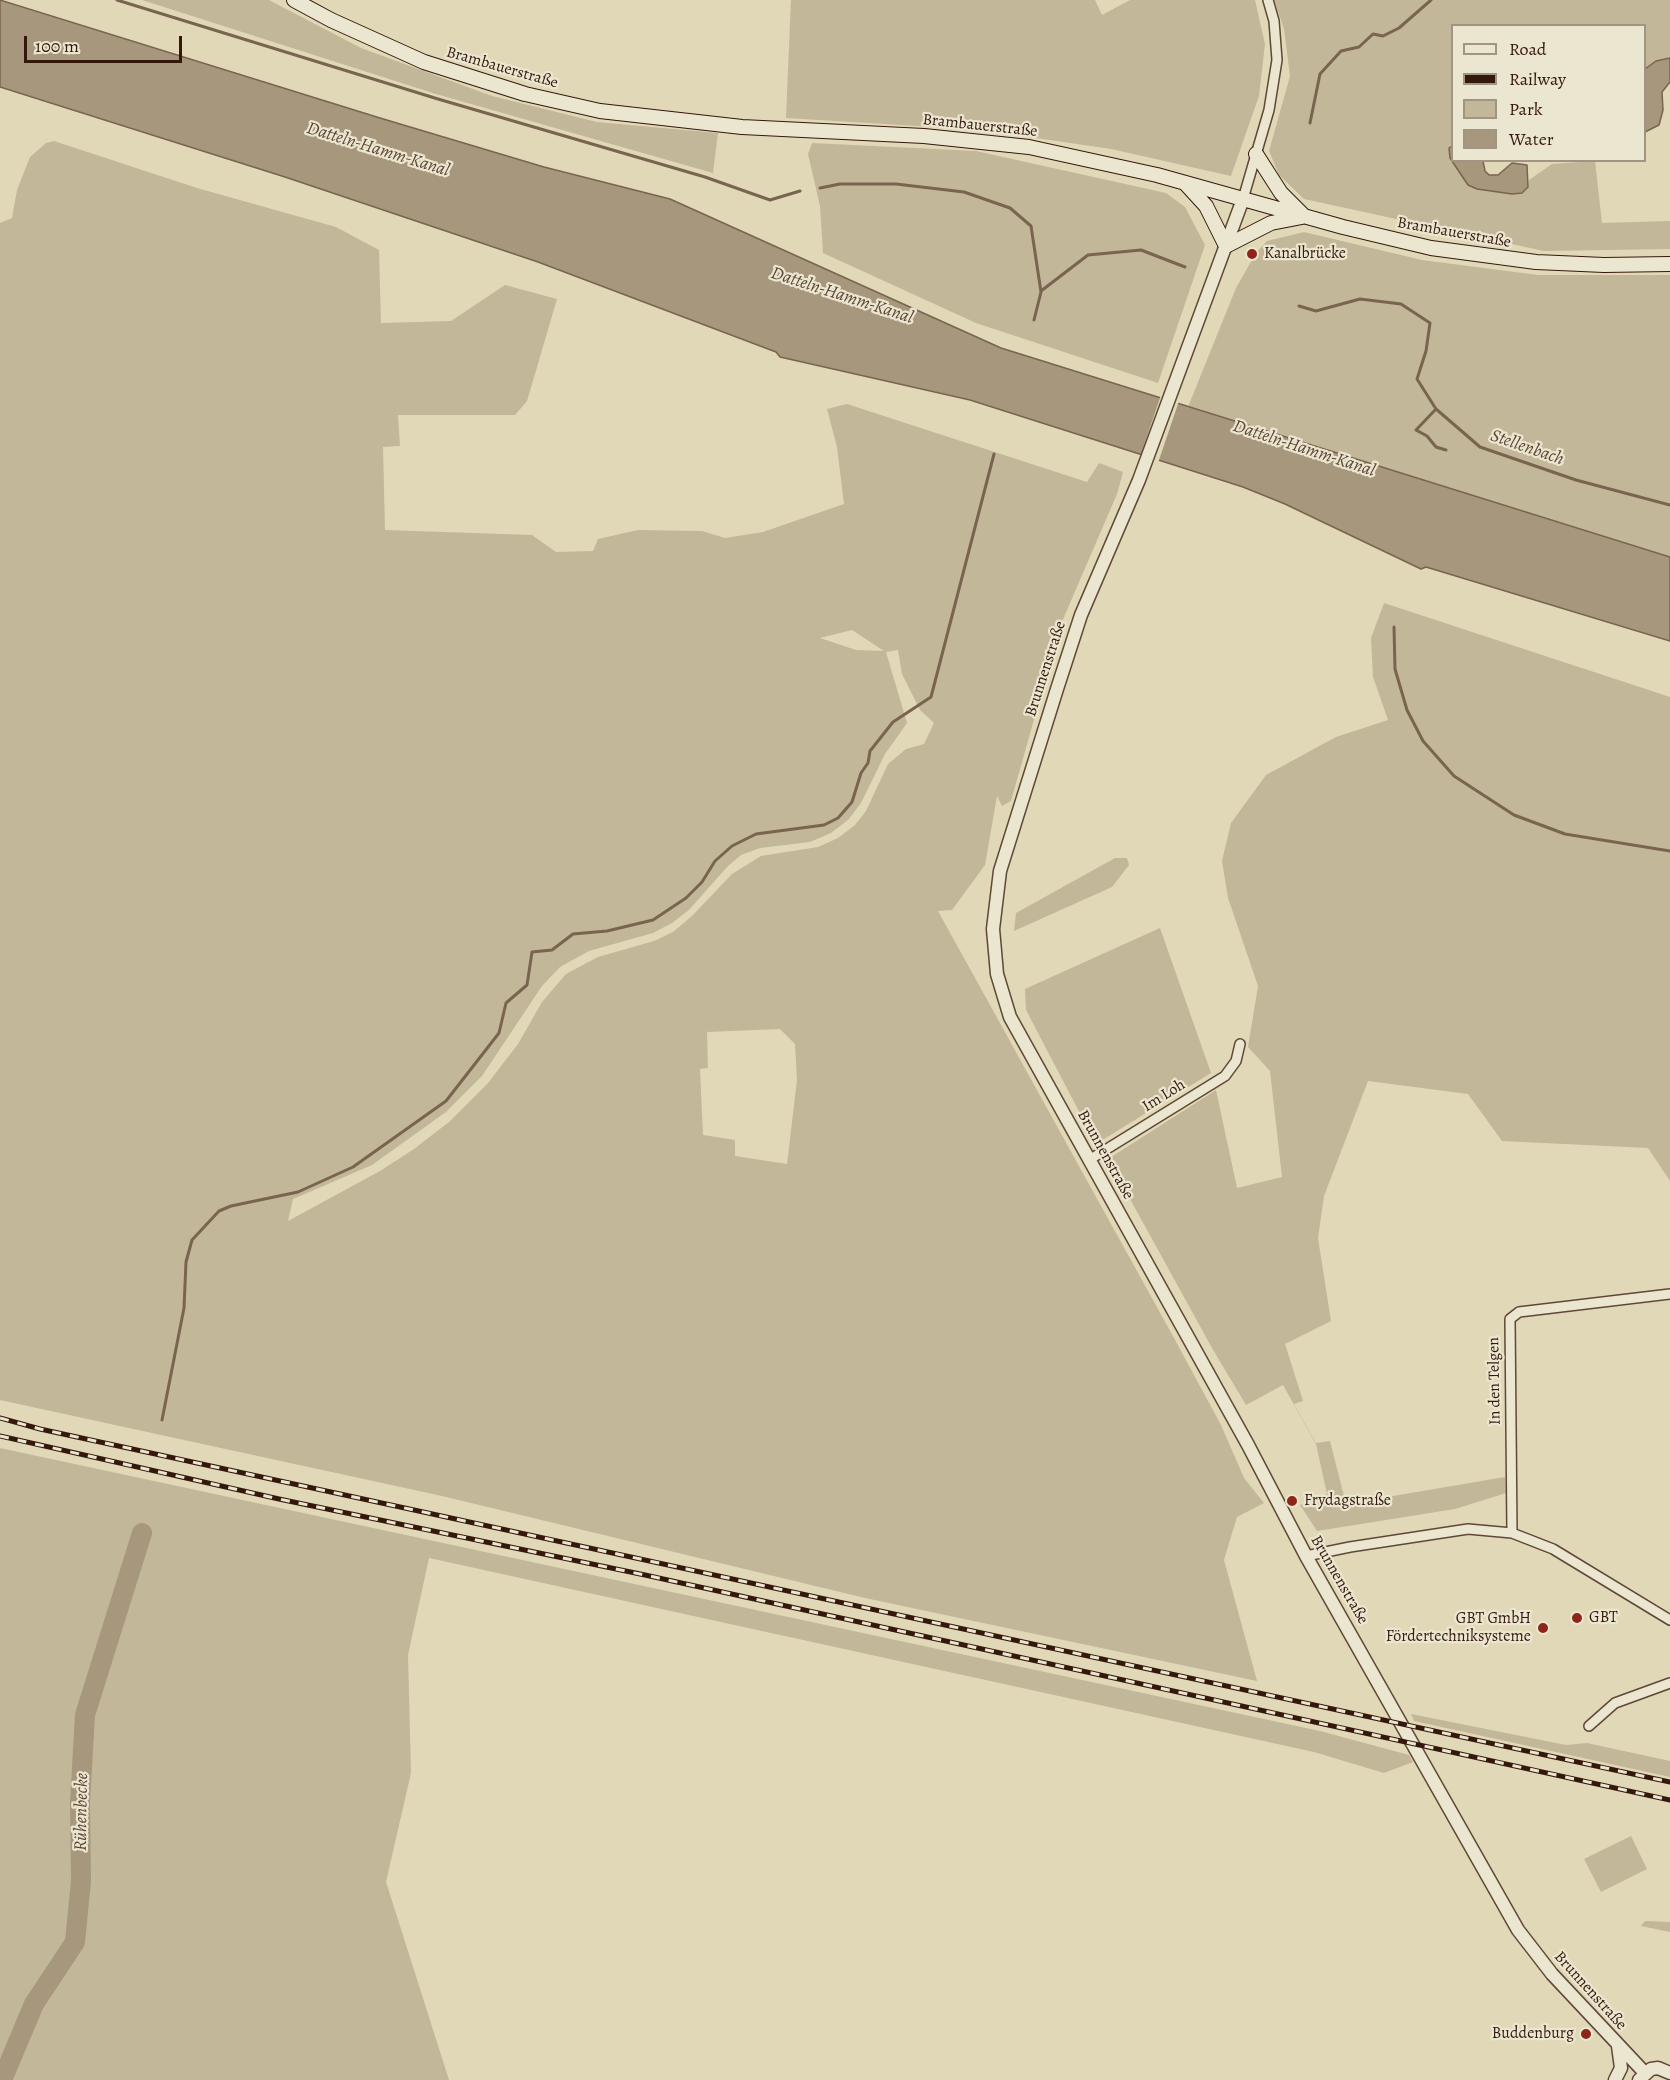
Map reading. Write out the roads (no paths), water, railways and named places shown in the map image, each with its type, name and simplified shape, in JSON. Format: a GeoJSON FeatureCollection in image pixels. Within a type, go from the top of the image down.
{"type":"FeatureCollection","features":[{"type":"Feature","properties":{"kind":"main road","name":"Brambauerstraße"},"geometry":{"type":"LineString","coordinates":[[294,0],[331,20],[424,62],[515,91],[590,109],[670,121],[742,127],[983,141],[1090,159],[1304,216],[1420,245],[1481,257],[1604,265],[1670,264]]}},
{"type":"Feature","properties":{"kind":"main road"},"geometry":{"type":"LineString","coordinates":[[1256,154],[1281,193],[1304,216]]}},
{"type":"Feature","properties":{"kind":"main road"},"geometry":{"type":"LineString","coordinates":[[1185,183],[1206,206],[1226,246],[1271,223],[1304,216]]}},
{"type":"Feature","properties":{"kind":"street"},"geometry":{"type":"LineString","coordinates":[[1243,199],[1269,110],[1277,60],[1274,21],[1268,0]]}},
{"type":"Feature","properties":{"kind":"street","name":"Brunnenstraße"},"geometry":{"type":"LineString","coordinates":[[1243,199],[1139,480],[1081,615],[1007,846],[994,910],[993,942],[997,974],[1005,1006],[1306,1556],[1518,1930],[1544,1965],[1642,2076],[1658,2068],[1670,2073]]}},
{"type":"Feature","properties":{"kind":"street","name":"Im Loh"},"geometry":{"type":"LineString","coordinates":[[1089,1160],[1225,1076],[1236,1060],[1240,1044]]}},
{"type":"Feature","properties":{"kind":"street","name":"In den Telgen"},"geometry":{"type":"LineString","coordinates":[[1512,1533],[1510,1319],[1519,1312],[1670,1294]]}},
{"type":"Feature","properties":{"kind":"street"},"geometry":{"type":"LineString","coordinates":[[1306,1556],[1468,1529],[1512,1533],[1553,1549],[1670,1620]]}},
{"type":"Feature","properties":{"kind":"street"},"geometry":{"type":"LineString","coordinates":[[1589,1726],[1615,1703],[1670,1683]]}},
{"type":"Feature","properties":{"kind":"street","name":"Brunnenstraße"},"geometry":{"type":"LineString","coordinates":[[1616,2080],[1620,2068],[1617,2045]]}},
{"type":"Feature","properties":{"kind":"water","name":"Datteln-Hamm-Kanal"},"geometry":{"type":"Polygon","coordinates":[[[0,0],[544,167],[670,199],[1001,348],[1670,557],[1670,641],[1426,567],[1421,569],[1285,504],[1243,487],[970,400],[780,357],[776,352],[538,262],[285,177],[0,87],[0,0]]]}},
{"type":"Feature","properties":{"kind":"water"},"geometry":{"type":"Polygon","coordinates":[[[1670,58],[1670,82],[1662,92],[1663,110],[1659,125],[1646,132],[1646,68],[1656,61],[1670,58]]]}},
{"type":"Feature","properties":{"kind":"water"},"geometry":{"type":"Polygon","coordinates":[[[1453,162],[1483,162],[1485,171],[1489,175],[1498,175],[1512,163],[1527,165],[1528,187],[1522,193],[1512,194],[1477,189],[1468,185],[1453,162]]]}},
{"type":"Feature","properties":{"kind":"waterway"},"geometry":{"type":"LineString","coordinates":[[117,0],[438,99],[705,177],[770,200],[800,191]]}},
{"type":"Feature","properties":{"kind":"waterway"},"geometry":{"type":"LineString","coordinates":[[1310,123],[1320,74],[1341,51],[1359,47],[1373,34],[1383,36],[1399,28],[1431,0]]}},
{"type":"Feature","properties":{"kind":"waterway"},"geometry":{"type":"LineString","coordinates":[[820,188],[840,184],[896,184],[964,192],[1010,208],[1031,226],[1041,292],[1034,320]]}},
{"type":"Feature","properties":{"kind":"waterway","name":"Stellenbach"},"geometry":{"type":"LineString","coordinates":[[1041,291],[1088,255],[1141,250],[1185,267]]}},
{"type":"Feature","properties":{"kind":"waterway","name":"Stellenbach"},"geometry":{"type":"LineString","coordinates":[[1299,306],[1316,311],[1360,299],[1401,304],[1430,323],[1426,351],[1417,379],[1436,409],[1480,447],[1576,480],[1670,505]]}},
{"type":"Feature","properties":{"kind":"waterway"},"geometry":{"type":"LineString","coordinates":[[1436,409],[1416,430],[1427,436],[1436,447],[1446,450]]}},
{"type":"Feature","properties":{"kind":"waterway"},"geometry":{"type":"LineString","coordinates":[[162,1420],[184,1308],[186,1262],[192,1240],[219,1211],[231,1206],[298,1192],[353,1167],[446,1101],[499,1033],[506,1003],[527,985],[532,952],[552,950],[573,934],[607,931],[653,920],[686,898],[702,882],[715,861],[732,846],[756,834],[824,825],[838,818],[852,802],[861,773],[868,763],[870,751],[893,722],[931,697],[994,454]]}},
{"type":"Feature","properties":{"kind":"waterway"},"geometry":{"type":"LineString","coordinates":[[1394,627],[1395,669],[1407,710],[1423,741],[1454,776],[1514,815],[1565,834],[1670,851]]}},
{"type":"Feature","properties":{"kind":"waterway","name":"Rühenbecke"},"geometry":{"type":"LineString","coordinates":[[2,2080],[34,2004],[75,1942],[81,1881],[80,1802],[85,1715],[142,1533]]}},
{"type":"Feature","properties":{"kind":"railway"},"geometry":{"type":"LineString","coordinates":[[0,1418],[40,1429],[1670,1782]]}},
{"type":"Feature","properties":{"kind":"railway"},"geometry":{"type":"LineString","coordinates":[[0,1436],[279,1499],[645,1575],[1670,1800]]}},
{"type":"Feature","properties":{"kind":"place","name":"Kanalbrücke"},"geometry":{"type":"Point","coordinates":[1252,254]}},
{"type":"Feature","properties":{"kind":"place","name":"Frydagstraße"},"geometry":{"type":"Point","coordinates":[1292,1501]}},
{"type":"Feature","properties":{"kind":"place","name":"GBT"},"geometry":{"type":"Point","coordinates":[1577,1618]}},
{"type":"Feature","properties":{"kind":"place","name":"GBT GmbH Fördertechniksysteme"},"geometry":{"type":"Point","coordinates":[1543,1628]}},
{"type":"Feature","properties":{"kind":"place","name":"Buddenburg"},"geometry":{"type":"Point","coordinates":[1586,2034]}}]}
